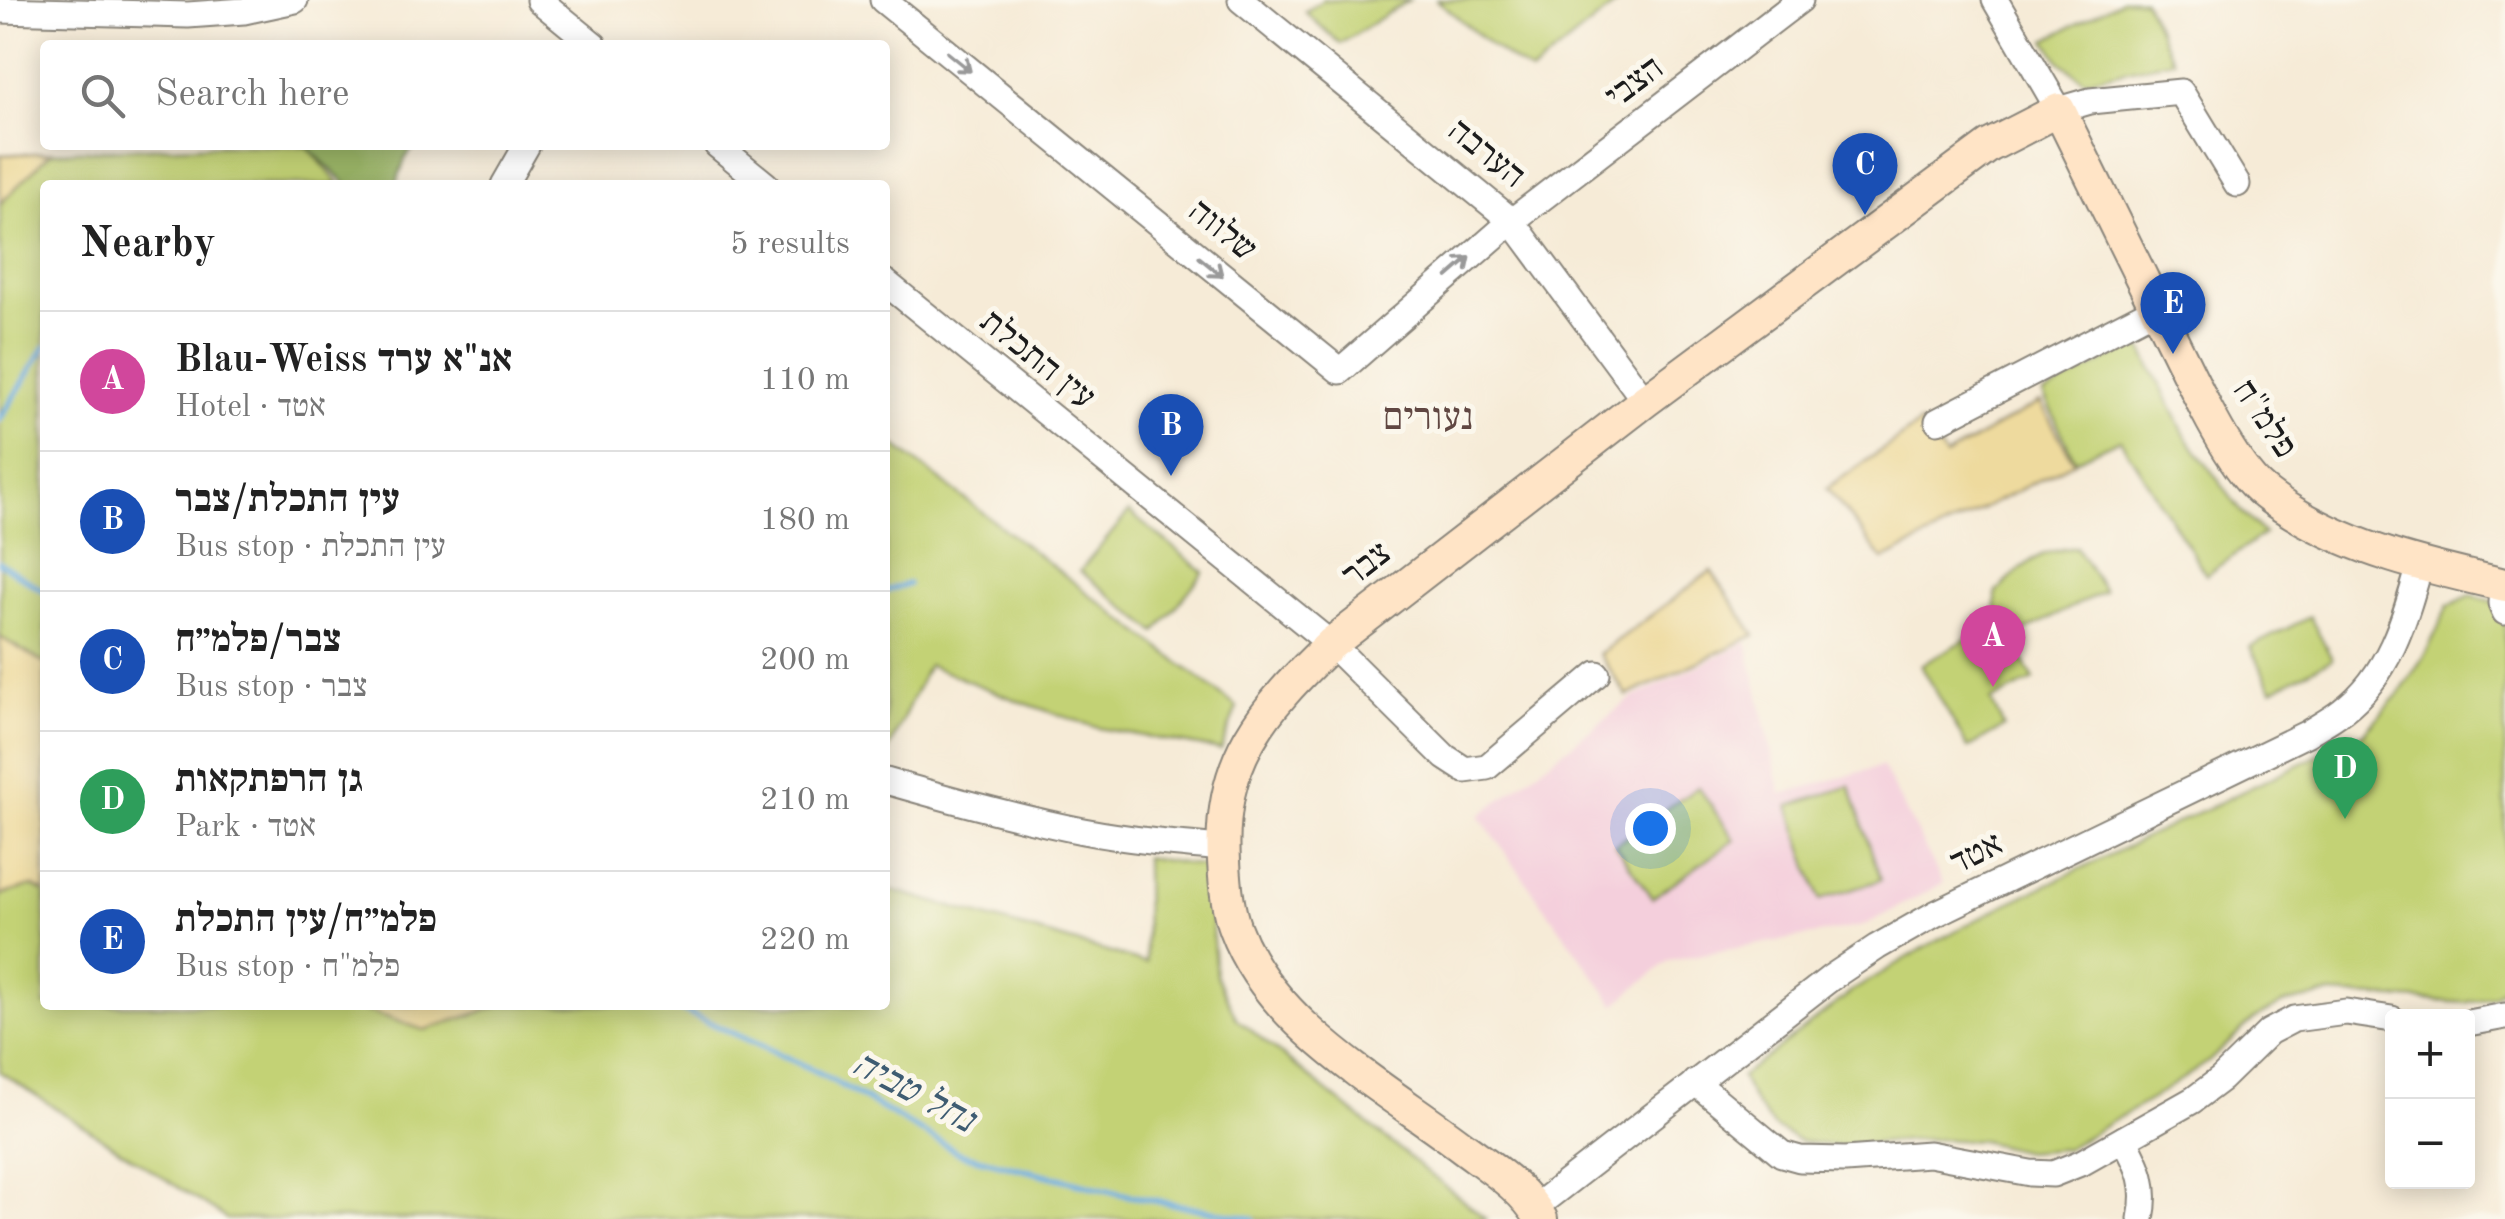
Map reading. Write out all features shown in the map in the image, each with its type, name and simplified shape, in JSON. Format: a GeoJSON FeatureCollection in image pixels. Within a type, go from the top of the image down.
{"type":"FeatureCollection","features":[{"type":"Feature","properties":{"kind":"street"},"geometry":{"type":"LineString","coordinates":[[0,10],[188,15],[244,11],[294,0]]}},
{"type":"Feature","properties":{"kind":"street"},"geometry":{"type":"LineString","coordinates":[[539,0],[588,40]]}},
{"type":"Feature","properties":{"kind":"street","name":"שלווה"},"geometry":{"type":"LineString","coordinates":[[883,0],[1340,371],[1512,220]]}},
{"type":"Feature","properties":{"kind":"street","name":"הערבה"},"geometry":{"type":"LineString","coordinates":[[1242,0],[1512,220],[1646,401]]}},
{"type":"Feature","properties":{"kind":"street","name":"הצבי"},"geometry":{"type":"LineString","coordinates":[[1512,220],[1800,0]]}},
{"type":"Feature","properties":{"kind":"street","name":"פלמ\"ח"},"geometry":{"type":"LineString","coordinates":[[1995,0],[2058,110],[2227,448],[2253,482],[2310,523],[2356,544],[2504,594]]}},
{"type":"Feature","properties":{"kind":"street"},"geometry":{"type":"LineString","coordinates":[[2058,110],[2090,101],[2182,92],[2236,184]]}},
{"type":"Feature","properties":{"kind":"street","name":"צבר"},"geometry":{"type":"LineString","coordinates":[[1538,1213],[1506,1179],[1298,1022],[1269,992],[1248,960],[1234,926],[1225,886],[1223,848],[1226,806],[1239,756],[1262,718],[1292,681],[1330,644],[1646,401],[1989,146],[2058,110]]}},
{"type":"Feature","properties":{"kind":"street"},"geometry":{"type":"LineString","coordinates":[[507,180],[524,150]]}},
{"type":"Feature","properties":{"kind":"street"},"geometry":{"type":"LineString","coordinates":[[723,150],[760,180]]}},
{"type":"Feature","properties":{"kind":"street","name":"עין התכלת"},"geometry":{"type":"LineString","coordinates":[[890,286],[1330,644],[1445,757],[1465,770],[1487,767],[1598,674]]}},
{"type":"Feature","properties":{"kind":"street"},"geometry":{"type":"LineString","coordinates":[[1938,421],[2156,308]]}},
{"type":"Feature","properties":{"kind":"street","name":"אטד"},"geometry":{"type":"LineString","coordinates":[[1538,1213],[1695,1082],[1877,947],[1934,914],[2308,733],[2344,710],[2388,658],[2420,565]]}},
{"type":"Feature","properties":{"kind":"street"},"geometry":{"type":"LineString","coordinates":[[890,782],[1070,828],[1152,842],[1223,848]]}},
{"type":"Feature","properties":{"kind":"street"},"geometry":{"type":"LineString","coordinates":[[1695,1082],[1782,1154],[1800,1159],[1929,1154],[2053,1174],[2083,1162],[2193,1100],[2221,1079],[2269,1032],[2294,1019],[2346,1012],[2385,1018]]}},
{"type":"Feature","properties":{"kind":"street"},"geometry":{"type":"LineString","coordinates":[[2475,1022],[2505,1016]]}},
{"type":"Feature","properties":{"kind":"street"},"geometry":{"type":"LineString","coordinates":[[2124,1139],[2144,1184],[2141,1219]]}},
{"type":"Feature","properties":{"kind":"shaded area"},"geometry":{"type":"Polygon","coordinates":[[[1747,642],[1781,794],[1882,766],[1943,883],[1863,926],[1669,960],[1615,1005],[1479,816],[1632,698],[1747,642]]]}},
{"type":"Feature","properties":{"kind":"green space"},"geometry":{"type":"Polygon","coordinates":[[[1323,0],[1409,0],[1340,44],[1305,12],[1323,0]]]}},
{"type":"Feature","properties":{"kind":"green space"},"geometry":{"type":"Polygon","coordinates":[[[1437,0],[1621,0],[1531,73],[1491,46],[1437,0]]]}},
{"type":"Feature","properties":{"kind":"green space"},"geometry":{"type":"Polygon","coordinates":[[[2122,0],[2144,0],[2173,60],[2084,80],[2060,62],[2046,40],[2122,0]]]}},
{"type":"Feature","properties":{"kind":"green space"},"geometry":{"type":"Polygon","coordinates":[[[310,150],[336,180],[40,180],[40,661],[0,637],[0,204],[51,152],[310,150]]]}},
{"type":"Feature","properties":{"kind":"green space"},"geometry":{"type":"Polygon","coordinates":[[[310,150],[411,150],[398,180],[342,180],[310,150]]]}},
{"type":"Feature","properties":{"kind":"green space"},"geometry":{"type":"Polygon","coordinates":[[[2139,343],[2185,435],[2241,511],[2264,534],[2206,575],[2120,439],[2075,460],[2043,394],[2139,343]]]}},
{"type":"Feature","properties":{"kind":"green space"},"geometry":{"type":"Polygon","coordinates":[[[890,442],[1237,707],[1221,750],[1098,728],[928,665],[890,746],[890,442]]]}},
{"type":"Feature","properties":{"kind":"green space"},"geometry":{"type":"Polygon","coordinates":[[[1129,512],[1204,572],[1156,632],[1080,571],[1129,512]]]}},
{"type":"Feature","properties":{"kind":"green space"},"geometry":{"type":"Polygon","coordinates":[[[2076,547],[2104,591],[2011,638],[2034,680],[1991,701],[2004,727],[1968,748],[1921,665],[1992,625],[1996,593],[2023,567],[2049,552],[2076,547]]]}},
{"type":"Feature","properties":{"kind":"green space"},"geometry":{"type":"Polygon","coordinates":[[[2471,595],[2505,605],[2505,986],[2494,996],[2465,1003],[2331,994],[2283,1004],[2253,1020],[2208,1062],[2065,1149],[2025,1152],[1981,1141],[1928,1139],[1835,1146],[1799,1141],[1774,1127],[1756,1105],[1741,1077],[1854,990],[2006,904],[2363,734],[2400,693],[2427,651],[2449,605],[2471,595]]]}},
{"type":"Feature","properties":{"kind":"green space"},"geometry":{"type":"Polygon","coordinates":[[[2310,617],[2332,659],[2272,690],[2250,647],[2310,617]]]}},
{"type":"Feature","properties":{"kind":"green space"},"geometry":{"type":"Polygon","coordinates":[[[1850,786],[1881,880],[1820,900],[1789,806],[1850,786]]]}},
{"type":"Feature","properties":{"kind":"green space"},"geometry":{"type":"Polygon","coordinates":[[[1698,787],[1735,840],[1652,898],[1615,845],[1698,787]]]}},
{"type":"Feature","properties":{"kind":"green space"},"geometry":{"type":"Polygon","coordinates":[[[1145,857],[1207,867],[1216,976],[1237,1019],[1486,1219],[227,1219],[0,1072],[0,895],[32,886],[40,890],[40,1010],[365,1010],[424,1030],[487,1010],[890,1010],[890,889],[1146,963],[1145,857]]]}},
{"type":"Feature","properties":{"kind":"sand"},"geometry":{"type":"Polygon","coordinates":[[[51,152],[0,204],[0,155],[51,152]]]}},
{"type":"Feature","properties":{"kind":"sand"},"geometry":{"type":"Polygon","coordinates":[[[2040,402],[2074,462],[1883,560],[1827,488],[1921,423],[1945,456],[2040,402]]]}},
{"type":"Feature","properties":{"kind":"sand"},"geometry":{"type":"Polygon","coordinates":[[[1711,571],[1755,635],[1627,696],[1599,654],[1711,571]]]}},
{"type":"Feature","properties":{"kind":"sand"},"geometry":{"type":"Polygon","coordinates":[[[0,637],[40,661],[40,890],[32,886],[0,895],[0,637]]]}},
{"type":"Feature","properties":{"kind":"sand"},"geometry":{"type":"Polygon","coordinates":[[[365,1010],[487,1010],[424,1030],[365,1010]]]}},
{"type":"Feature","properties":{"kind":"waterway"},"geometry":{"type":"LineString","coordinates":[[0,419],[40,355]]}},
{"type":"Feature","properties":{"kind":"waterway","name":"נחל טביה"},"geometry":{"type":"LineString","coordinates":[[0,563],[40,589]]}},
{"type":"Feature","properties":{"kind":"waterway"},"geometry":{"type":"LineString","coordinates":[[890,589],[908,584]]}},
{"type":"Feature","properties":{"kind":"waterway","name":"נחל טביה"},"geometry":{"type":"LineString","coordinates":[[682,1010],[816,1071],[961,1154],[1126,1195],[1253,1219]]}},
{"type":"Feature","properties":{"kind":"place","name":"צבר/פלמ״ח"},"geometry":{"type":"Point","coordinates":[1865,215]}},
{"type":"Feature","properties":{"kind":"place","name":"פלמ״ח/עין התכלת"},"geometry":{"type":"Point","coordinates":[2173,354]}},
{"type":"Feature","properties":{"kind":"place","name":"עין התכלת/צבר"},"geometry":{"type":"Point","coordinates":[1171,476]}},
{"type":"Feature","properties":{"kind":"place","name":"Blau-Weiss אנ\"א ערד"},"geometry":{"type":"Point","coordinates":[1993,687]}},
{"type":"Feature","properties":{"kind":"place","name":"גן הרפתקאות"},"geometry":{"type":"Point","coordinates":[2345,819]}},
{"type":"Feature","properties":{"kind":"district","name":"נעורים"},"geometry":{"type":"Point","coordinates":[1428,419]}}]}
